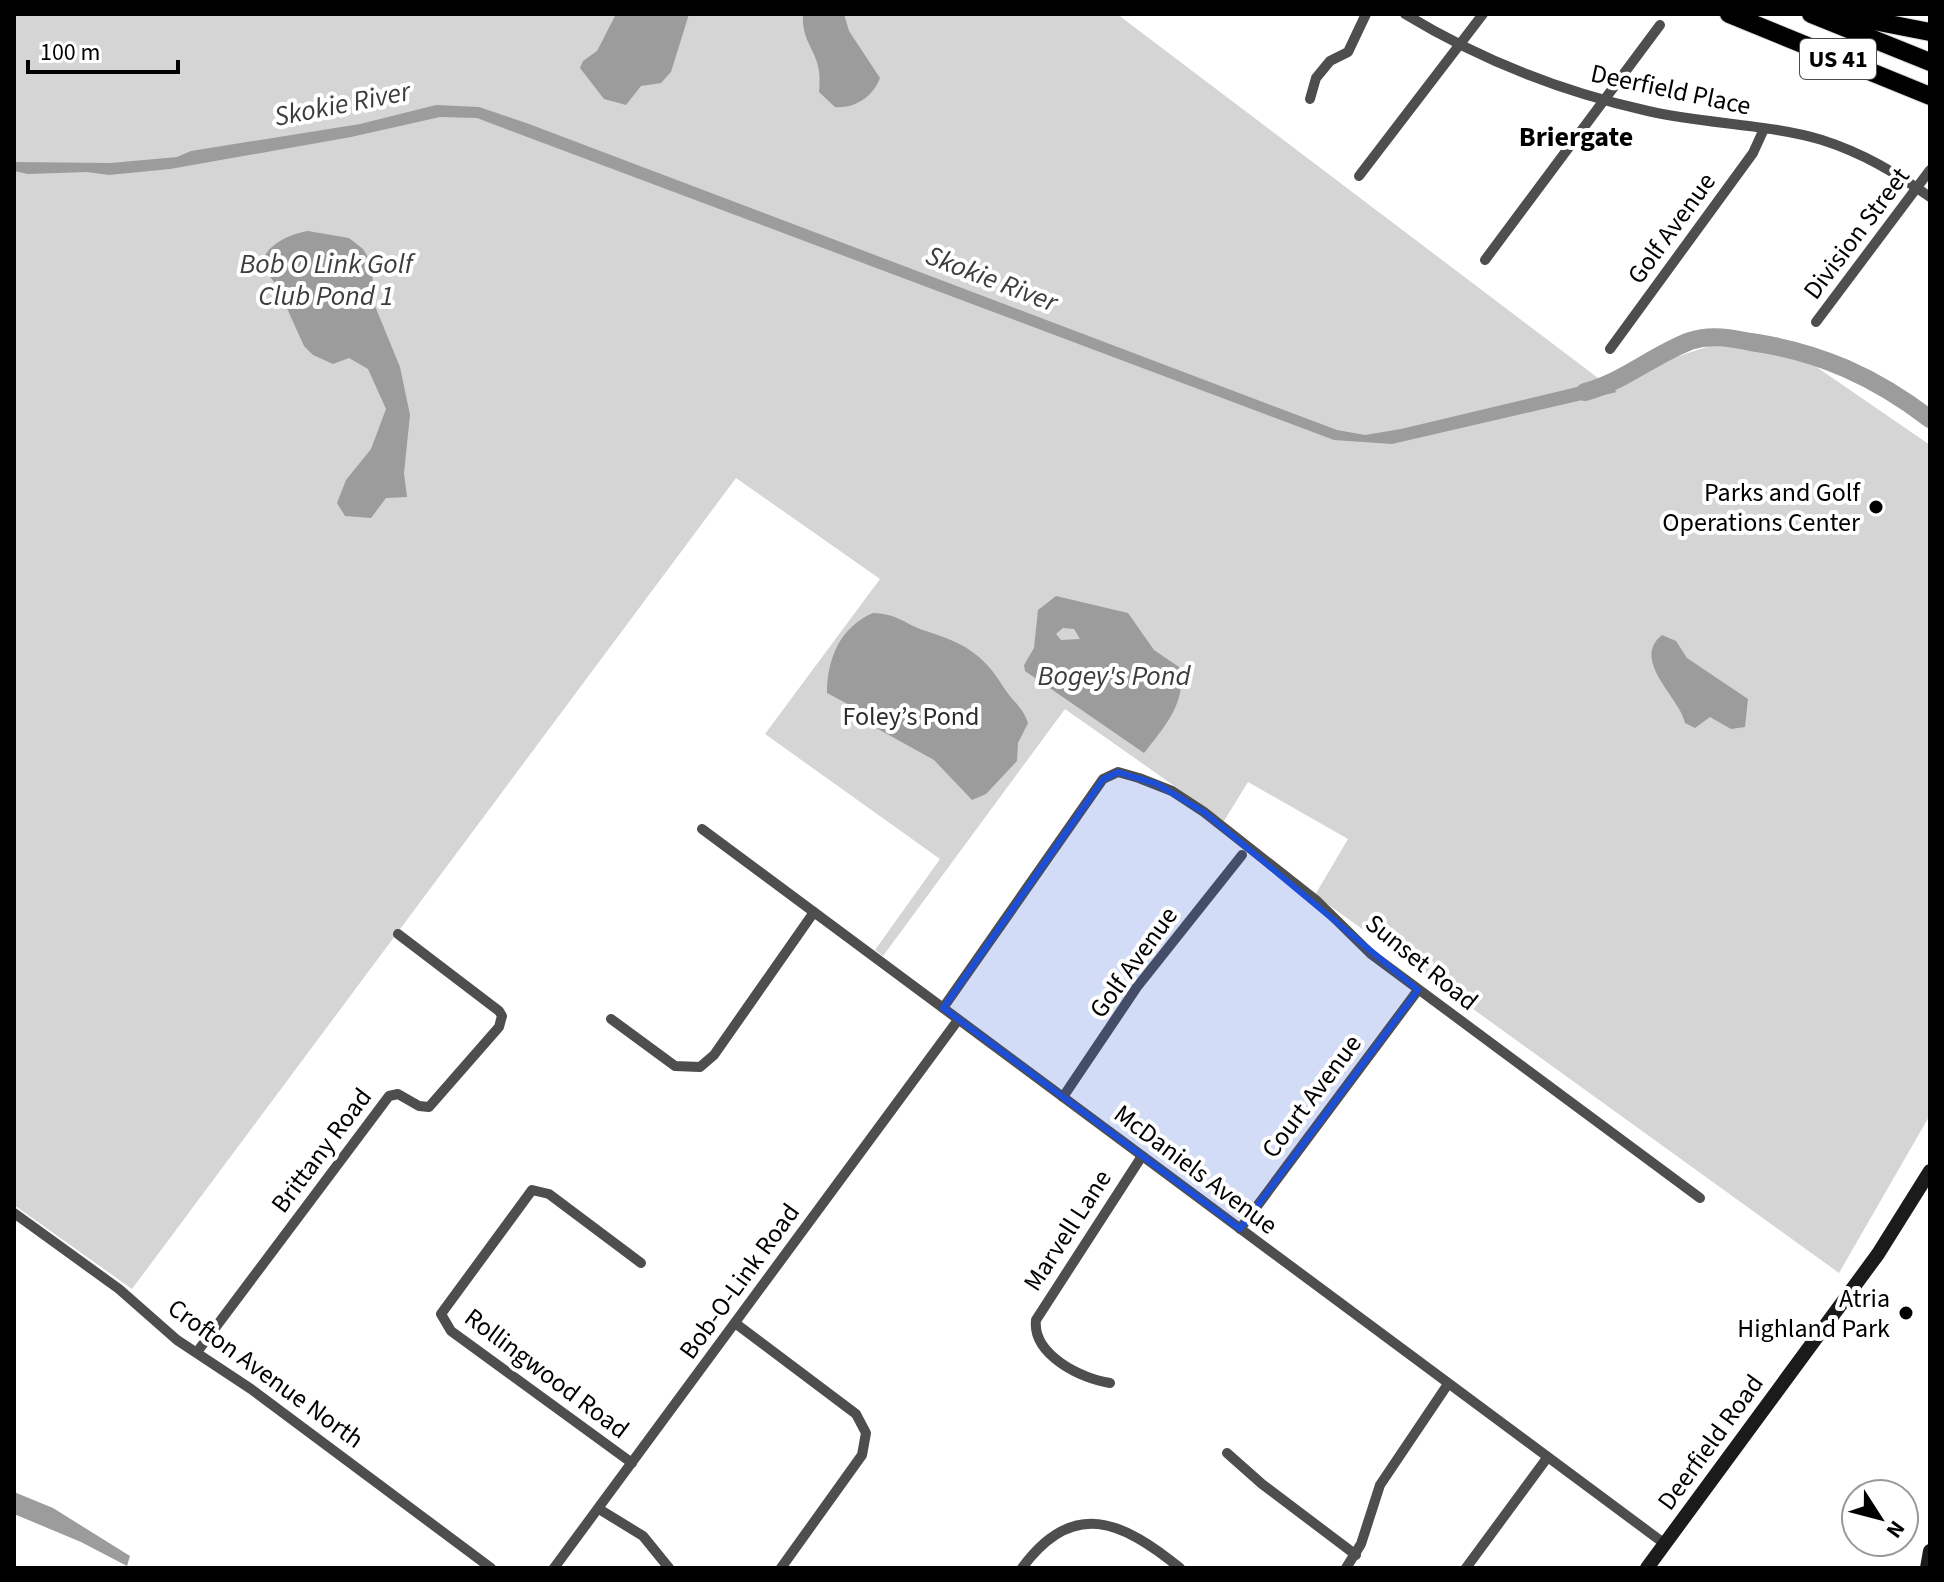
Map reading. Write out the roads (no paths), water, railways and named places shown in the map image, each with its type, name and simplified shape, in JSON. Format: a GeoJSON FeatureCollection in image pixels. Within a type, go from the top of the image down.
{"type":"FeatureCollection","features":[{"type":"Feature","properties":{"kind":"highway","name":"US 41"},"geometry":{"type":"LineString","coordinates":[[1729,14],[1930,96]]}},
{"type":"Feature","properties":{"kind":"highway","name":"US 41"},"geometry":{"type":"LineString","coordinates":[[1811,14],[1930,62]]}},
{"type":"Feature","properties":{"kind":"highway"},"geometry":{"type":"LineString","coordinates":[[1838,14],[1930,32]]}},
{"type":"Feature","properties":{"kind":"street"},"geometry":{"type":"LineString","coordinates":[[1310,99],[1316,78],[1330,61],[1348,52],[1366,14]]}},
{"type":"Feature","properties":{"kind":"street","name":"Deerfield Place"},"geometry":{"type":"LineString","coordinates":[[1405,14],[1460,44],[1546,81],[1606,100],[1684,119],[1802,135],[1855,152],[1930,197]]}},
{"type":"Feature","properties":{"kind":"street"},"geometry":{"type":"LineString","coordinates":[[1359,176],[1483,14]]}},
{"type":"Feature","properties":{"kind":"street"},"geometry":{"type":"LineString","coordinates":[[1485,260],[1660,25]]}},
{"type":"Feature","properties":{"kind":"street","name":"Golf Avenue"},"geometry":{"type":"LineString","coordinates":[[1610,349],[1753,153],[1763,131]]}},
{"type":"Feature","properties":{"kind":"street","name":"Division Street"},"geometry":{"type":"LineString","coordinates":[[1816,322],[1930,170]]}},
{"type":"Feature","properties":{"kind":"street","name":"Sunset Road"},"geometry":{"type":"LineString","coordinates":[[943,1008],[1103,779],[1114,772],[1157,784],[1204,812],[1317,901],[1371,954],[1700,1198]]}},
{"type":"Feature","properties":{"kind":"street","name":"McDaniels Avenue"},"geometry":{"type":"LineString","coordinates":[[702,829],[1665,1544]]}},
{"type":"Feature","properties":{"kind":"street","name":"Golf Avenue"},"geometry":{"type":"LineString","coordinates":[[1063,1097],[1137,987],[1242,855]]}},
{"type":"Feature","properties":{"kind":"street"},"geometry":{"type":"LineString","coordinates":[[611,1019],[675,1066],[700,1067],[714,1055],[814,912]]}},
{"type":"Feature","properties":{"kind":"street","name":"Brittany Road"},"geometry":{"type":"LineString","coordinates":[[197,1352],[389,1096],[398,1094],[419,1106],[429,1107],[499,1027],[502,1016],[499,1011],[398,934]]}},
{"type":"Feature","properties":{"kind":"street","name":"Court Avenue"},"geometry":{"type":"LineString","coordinates":[[1240,1229],[1418,990]]}},
{"type":"Feature","properties":{"kind":"street","name":"Bob-O-Link Road"},"geometry":{"type":"LineString","coordinates":[[554,1568],[958,1020]]}},
{"type":"Feature","properties":{"kind":"street","name":"Marvell Lane"},"geometry":{"type":"LineString","coordinates":[[1110,1383],[1079,1374],[1045,1349],[1037,1335],[1036,1320],[1142,1156]]}},
{"type":"Feature","properties":{"kind":"street","name":"Deerfield Road"},"geometry":{"type":"LineString","coordinates":[[1919,1186],[1930,1162]]}},
{"type":"Feature","properties":{"kind":"street","name":"Deerfield Road"},"geometry":{"type":"LineString","coordinates":[[1647,1568],[1878,1254],[1930,1171]]}},
{"type":"Feature","properties":{"kind":"street","name":"Rollingwood Road"},"geometry":{"type":"LineString","coordinates":[[632,1463],[451,1331],[441,1314],[532,1190],[549,1194],[641,1263]]}},
{"type":"Feature","properties":{"kind":"street","name":"Crofton Avenue North"},"geometry":{"type":"LineString","coordinates":[[14,1213],[491,1568]]}},
{"type":"Feature","properties":{"kind":"street"},"geometry":{"type":"LineString","coordinates":[[735,1323],[856,1414],[866,1433],[859,1461],[781,1568]]}},
{"type":"Feature","properties":{"kind":"street"},"geometry":{"type":"LineString","coordinates":[[1346,1568],[1356,1555],[1380,1485],[1448,1384]]}},
{"type":"Feature","properties":{"kind":"street"},"geometry":{"type":"LineString","coordinates":[[1227,1453],[1286,1503],[1356,1555]]}},
{"type":"Feature","properties":{"kind":"street"},"geometry":{"type":"LineString","coordinates":[[1466,1568],[1547,1458]]}},
{"type":"Feature","properties":{"kind":"street"},"geometry":{"type":"LineString","coordinates":[[599,1509],[643,1536],[669,1568]]}},
{"type":"Feature","properties":{"kind":"street"},"geometry":{"type":"LineString","coordinates":[[1022,1568],[1049,1536],[1065,1528],[1091,1523],[1111,1524],[1132,1534],[1180,1568]]}},
{"type":"Feature","properties":{"kind":"street"},"geometry":{"type":"LineString","coordinates":[[1927,1568],[1930,1551]]}},
{"type":"Feature","properties":{"kind":"water"},"geometry":{"type":"Polygon","coordinates":[[[616,14],[689,14],[671,72],[661,83],[641,86],[626,105],[604,99],[580,68],[583,61],[597,51],[616,14]]]}},
{"type":"Feature","properties":{"kind":"water"},"geometry":{"type":"Polygon","coordinates":[[[803,14],[844,14],[849,31],[880,78],[873,91],[862,100],[849,106],[835,107],[819,92],[818,67],[805,35],[803,14]]]}},
{"type":"Feature","properties":{"kind":"water"},"geometry":{"type":"Polygon","coordinates":[[[436,105],[479,107],[529,124],[1337,430],[1365,435],[1401,429],[1602,381],[1617,392],[1392,444],[1334,440],[477,118],[440,117],[351,137],[170,169],[109,175],[87,172],[28,174],[14,171],[14,162],[111,163],[177,157],[191,151],[360,124],[436,105]]]}},
{"type":"Feature","properties":{"kind":"water","name":"Bob O Link Golf Club Pond 1"},"geometry":{"type":"Polygon","coordinates":[[[308,231],[349,238],[363,249],[371,262],[375,306],[400,367],[410,415],[404,473],[407,497],[386,498],[371,518],[345,516],[337,503],[346,480],[371,449],[386,409],[368,369],[349,358],[333,364],[313,355],[304,346],[276,284],[261,267],[267,253],[278,242],[308,231]]]}},
{"type":"Feature","properties":{"kind":"water","name":"Bogey's Pond"},"geometry":{"type":"Polygon","coordinates":[[[1056,596],[1128,613],[1154,650],[1179,667],[1181,679],[1177,702],[1166,724],[1144,753],[1025,671],[1024,665],[1034,648],[1038,610],[1056,596]],[[1063,628],[1056,634],[1061,640],[1080,639],[1074,629],[1063,628]]]}},
{"type":"Feature","properties":{"kind":"water","name":"Foley’s Pond"},"geometry":{"type":"Polygon","coordinates":[[[873,613],[895,617],[971,651],[988,666],[1023,713],[1028,723],[1018,743],[1017,761],[986,794],[972,800],[934,760],[860,719],[859,710],[827,693],[830,668],[838,646],[852,627],[873,613]]]}},
{"type":"Feature","properties":{"kind":"water"},"geometry":{"type":"Polygon","coordinates":[[[1662,635],[1676,641],[1687,658],[1748,699],[1745,727],[1731,729],[1710,717],[1695,728],[1685,723],[1654,668],[1654,645],[1662,635]]]}},
{"type":"Feature","properties":{"kind":"water"},"geometry":{"type":"Polygon","coordinates":[[[14,1492],[53,1508],[130,1556],[127,1566],[81,1542],[14,1514],[14,1492]]]}},
{"type":"Feature","properties":{"kind":"waterway","name":"Skokie River"},"geometry":{"type":"LineString","coordinates":[[1585,392],[1612,382],[1690,341],[1721,337],[1776,346],[1846,368],[1889,391],[1930,419]]}},
{"type":"Feature","properties":{"kind":"place","name":"Parks and Golf Operations Center"},"geometry":{"type":"Point","coordinates":[1876,507]}},
{"type":"Feature","properties":{"kind":"place","name":"Atria Highland Park"},"geometry":{"type":"Point","coordinates":[1906,1313]}},
{"type":"Feature","properties":{"kind":"district","name":"Briergate"},"geometry":{"type":"Point","coordinates":[1576,136]}}]}
